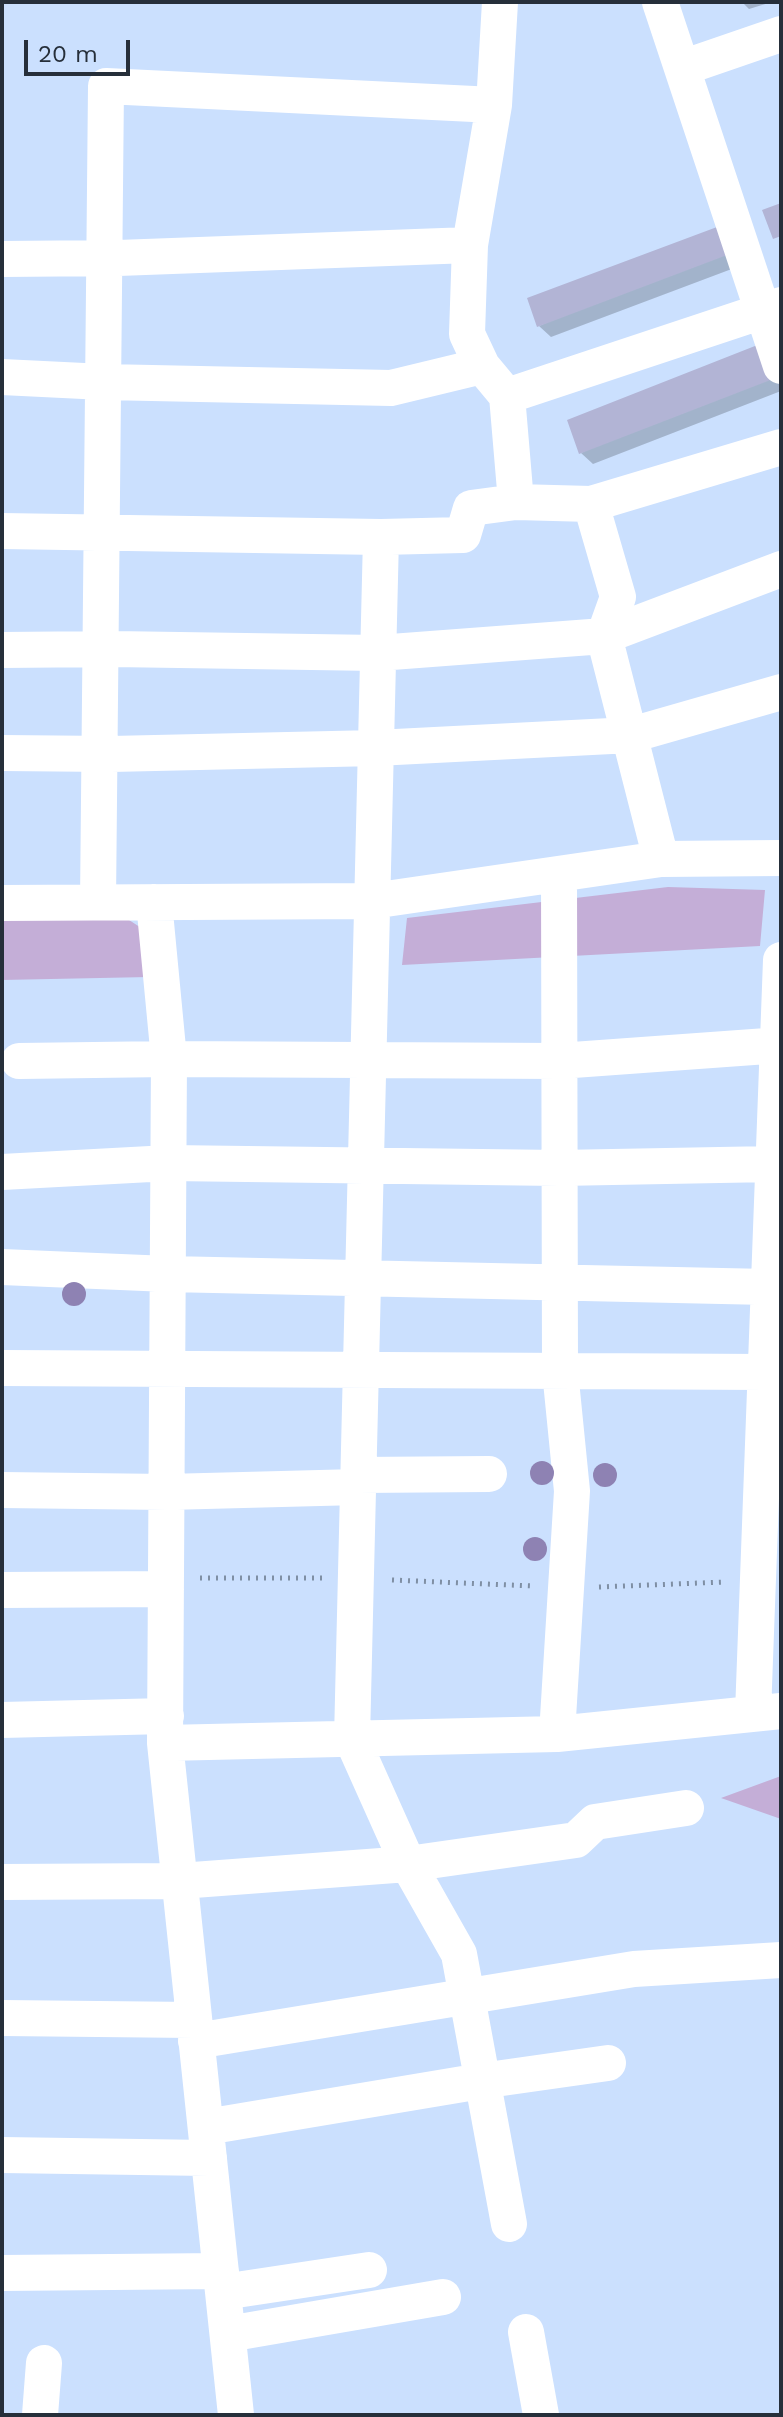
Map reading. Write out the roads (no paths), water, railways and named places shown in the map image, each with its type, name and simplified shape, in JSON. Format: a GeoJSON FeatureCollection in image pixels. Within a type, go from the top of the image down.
{"type":"FeatureCollection","features":[{"type":"Feature","properties":{"kind":"street"},"geometry":{"type":"LineString","coordinates":[[500,2],[494,105],[470,245],[467,334],[482,366],[507,396],[516,502]]}},
{"type":"Feature","properties":{"kind":"street"},"geometry":{"type":"LineString","coordinates":[[660,2],[772,308],[781,366]]}},
{"type":"Feature","properties":{"kind":"street"},"geometry":{"type":"LineString","coordinates":[[682,68],[781,34]]}},
{"type":"Feature","properties":{"kind":"street"},"geometry":{"type":"LineString","coordinates":[[98,902],[106,86],[494,105]]}},
{"type":"Feature","properties":{"kind":"street"},"geometry":{"type":"LineString","coordinates":[[2,259],[470,245]]}},
{"type":"Feature","properties":{"kind":"street"},"geometry":{"type":"LineString","coordinates":[[507,396],[772,308]]}},
{"type":"Feature","properties":{"kind":"street"},"geometry":{"type":"LineString","coordinates":[[2,377],[391,388],[482,366]]}},
{"type":"Feature","properties":{"kind":"street"},"geometry":{"type":"LineString","coordinates":[[2,531],[381,537],[463,535],[471,508],[516,502],[591,504],[781,447]]}},
{"type":"Feature","properties":{"kind":"street"},"geometry":{"type":"LineString","coordinates":[[591,504],[618,597],[604,636],[661,859]]}},
{"type":"Feature","properties":{"kind":"street"},"geometry":{"type":"LineString","coordinates":[[381,537],[352,1739],[408,1864],[459,1954],[509,2224]]}},
{"type":"Feature","properties":{"kind":"street"},"geometry":{"type":"LineString","coordinates":[[2,650],[378,653],[604,636],[781,569]]}},
{"type":"Feature","properties":{"kind":"street"},"geometry":{"type":"LineString","coordinates":[[2,753],[376,748],[631,735],[781,692]]}},
{"type":"Feature","properties":{"kind":"street"},"geometry":{"type":"LineString","coordinates":[[2,903],[372,901],[661,859],[781,858]]}},
{"type":"Feature","properties":{"kind":"street"},"geometry":{"type":"LineString","coordinates":[[557,1734],[572,1491],[560,1371],[559,875]]}},
{"type":"Feature","properties":{"kind":"street"},"geometry":{"type":"LineString","coordinates":[[154,902],[169,1059],[166,1730],[236,2415]]}},
{"type":"Feature","properties":{"kind":"street"},"geometry":{"type":"LineString","coordinates":[[2,1720],[352,1739],[557,1734],[767,1712],[757,1581],[770,1491],[773,1369],[768,1287],[776,1207],[773,1164],[781,960]]}},
{"type":"Feature","properties":{"kind":"street"},"geometry":{"type":"LineString","coordinates":[[19,1061],[559,1061],[779,1045]]}},
{"type":"Feature","properties":{"kind":"street"},"geometry":{"type":"LineString","coordinates":[[2,1172],[169,1163],[559,1168],[773,1164]]}},
{"type":"Feature","properties":{"kind":"street"},"geometry":{"type":"LineString","coordinates":[[2,1267],[168,1274],[768,1287]]}},
{"type":"Feature","properties":{"kind":"street"},"geometry":{"type":"LineString","coordinates":[[2,1368],[360,1371],[773,1369]]}},
{"type":"Feature","properties":{"kind":"street"},"geometry":{"type":"LineString","coordinates":[[2,1490],[167,1492],[489,1474]]}},
{"type":"Feature","properties":{"kind":"street"},"geometry":{"type":"LineString","coordinates":[[2,1590],[166,1583]]}},
{"type":"Feature","properties":{"kind":"street"},"geometry":{"type":"LineString","coordinates":[[2,1882],[180,1881],[408,1864],[576,1840],[595,1822],[686,1808]]}},
{"type":"Feature","properties":{"kind":"street"},"geometry":{"type":"LineString","coordinates":[[2,2018],[195,2030],[466,1997],[634,1969],[781,1960]]}},
{"type":"Feature","properties":{"kind":"street"},"geometry":{"type":"LineString","coordinates":[[2,2155],[207,2142],[481,2081],[608,2063]]}},
{"type":"Feature","properties":{"kind":"street"},"geometry":{"type":"LineString","coordinates":[[2,2273],[222,2281],[369,2270]]}},
{"type":"Feature","properties":{"kind":"street"},"geometry":{"type":"LineString","coordinates":[[228,2334],[443,2297]]}},
{"type":"Feature","properties":{"kind":"street"},"geometry":{"type":"LineString","coordinates":[[526,2332],[541,2415]]}},
{"type":"Feature","properties":{"kind":"street"},"geometry":{"type":"LineString","coordinates":[[40,2415],[44,2363]]}}]}
